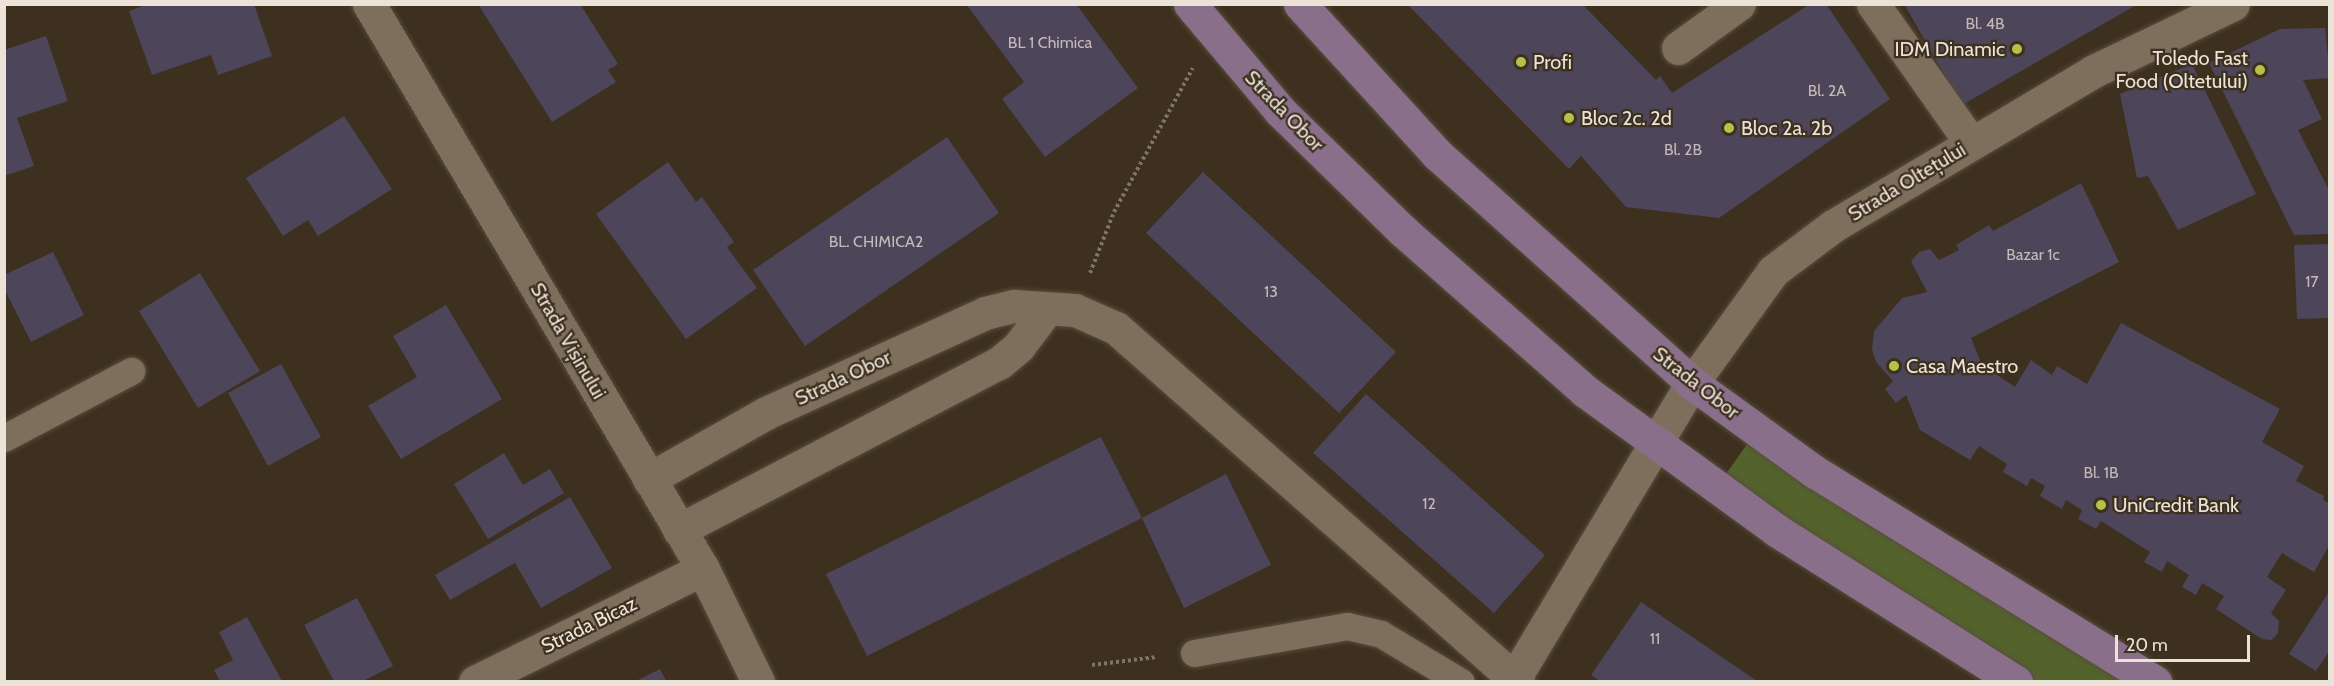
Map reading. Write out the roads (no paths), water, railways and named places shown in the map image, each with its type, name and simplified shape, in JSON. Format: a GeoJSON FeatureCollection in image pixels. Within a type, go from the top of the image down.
{"type":"FeatureCollection","features":[{"type":"Feature","properties":{"kind":"main road","name":"Strada Obor"},"geometry":{"type":"LineString","coordinates":[[1190,4],[1212,34],[1280,111],[1403,231],[1585,391],[1657,447],[1776,530],[2016,681]]}},
{"type":"Feature","properties":{"kind":"main road","name":"Strada Obor"},"geometry":{"type":"LineString","coordinates":[[1300,4],[1438,155],[1692,383],[1815,472],[2155,681]]}},
{"type":"Feature","properties":{"kind":"street","name":"Strada Vișinului"},"geometry":{"type":"LineString","coordinates":[[369,4],[703,569],[758,681]]}},
{"type":"Feature","properties":{"kind":"street"},"geometry":{"type":"LineString","coordinates":[[1678,48],[1739,4]]}},
{"type":"Feature","properties":{"kind":"street"},"geometry":{"type":"LineString","coordinates":[[1874,4],[1971,143]]}},
{"type":"Feature","properties":{"kind":"street","name":"Strada Oltețului"},"geometry":{"type":"LineString","coordinates":[[1657,447],[1692,383],[1773,271],[1833,226],[2094,71],[2233,4]]}},
{"type":"Feature","properties":{"kind":"street","name":"Strada Obor"},"geometry":{"type":"LineString","coordinates":[[649,479],[766,413],[985,313],[1014,306],[1061,310],[1116,328],[1515,681],[1657,447]]}},
{"type":"Feature","properties":{"kind":"street"},"geometry":{"type":"LineString","coordinates":[[679,530],[999,363],[1061,310]]}},
{"type":"Feature","properties":{"kind":"street","name":"Strada Bicaz"},"geometry":{"type":"LineString","coordinates":[[475,681],[703,569]]}},
{"type":"Feature","properties":{"kind":"lane"},"geometry":{"type":"LineString","coordinates":[[4,438],[131,371]]}},
{"type":"Feature","properties":{"kind":"lane"},"geometry":{"type":"LineString","coordinates":[[1194,653],[1347,626],[1381,634],[1461,681]]}},
{"type":"Feature","properties":{"kind":"place","name":"IDM Dinamic"},"geometry":{"type":"Point","coordinates":[2017,49]}},
{"type":"Feature","properties":{"kind":"place","name":"Profi"},"geometry":{"type":"Point","coordinates":[1521,62]}},
{"type":"Feature","properties":{"kind":"place","name":"Toledo Fast Food (Oltetului)"},"geometry":{"type":"Point","coordinates":[2260,70]}},
{"type":"Feature","properties":{"kind":"place","name":"Bloc 2c. 2d"},"geometry":{"type":"Point","coordinates":[1569,118]}},
{"type":"Feature","properties":{"kind":"place","name":"Bloc 2a. 2b"},"geometry":{"type":"Point","coordinates":[1729,128]}},
{"type":"Feature","properties":{"kind":"place","name":"Casa Maestro"},"geometry":{"type":"Point","coordinates":[1894,366]}},
{"type":"Feature","properties":{"kind":"place","name":"UniCredit Bank"},"geometry":{"type":"Point","coordinates":[2101,505]}}]}
